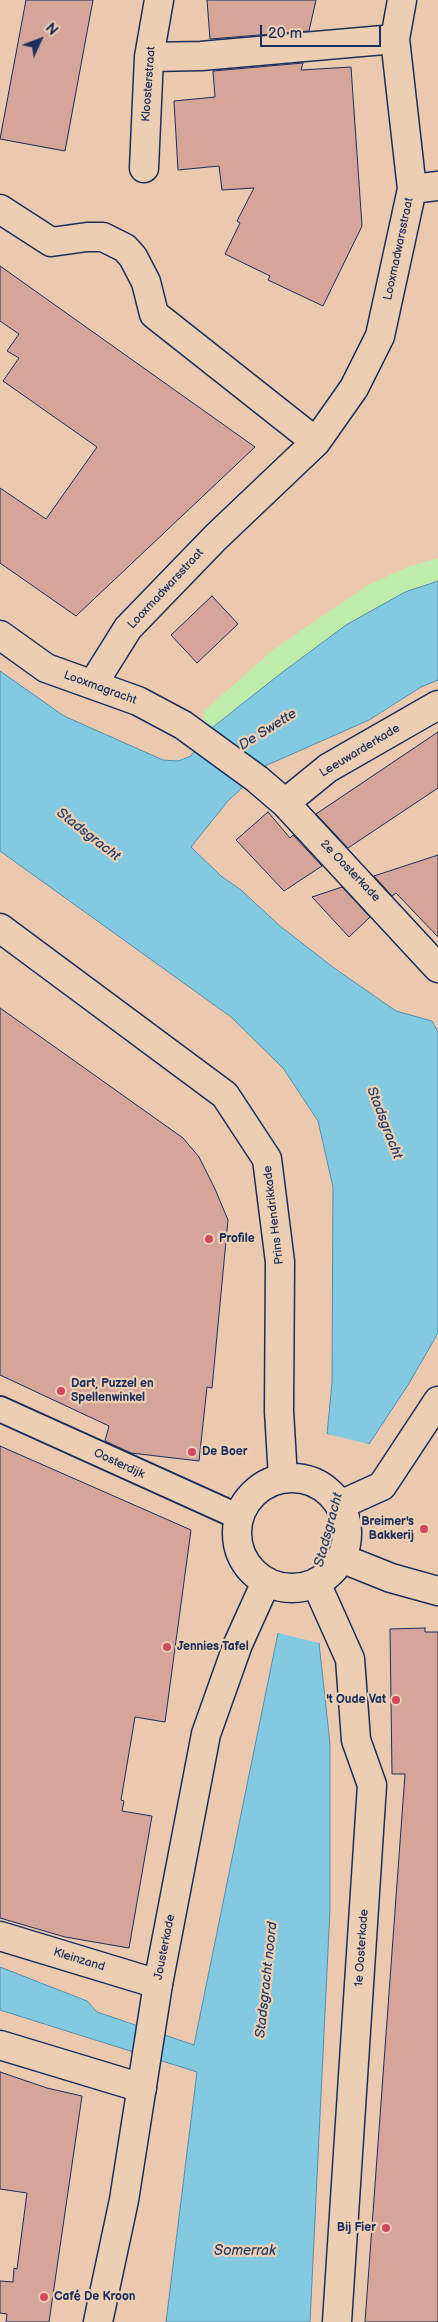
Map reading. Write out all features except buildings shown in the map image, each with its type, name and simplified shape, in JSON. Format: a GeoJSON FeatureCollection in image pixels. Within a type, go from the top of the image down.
{"type":"FeatureCollection","features":[{"type":"Feature","properties":{"kind":"street","name":"Kloosterstraat"},"geometry":{"type":"LineString","coordinates":[[144,168],[149,57],[159,0]]}},
{"type":"Feature","properties":{"kind":"street","name":"Looxmadwarsstraat"},"geometry":{"type":"LineString","coordinates":[[93,684],[128,628],[216,536],[316,442],[354,388],[380,336],[425,188],[394,39],[402,0]]}},
{"type":"Feature","properties":{"kind":"street"},"geometry":{"type":"LineString","coordinates":[[149,57],[202,56],[394,39]]}},
{"type":"Feature","properties":{"kind":"street"},"geometry":{"type":"LineString","coordinates":[[0,209],[51,242],[86,237],[103,237],[124,248],[133,257],[146,282],[154,314],[316,442]]}},
{"type":"Feature","properties":{"kind":"street","name":"Looxmagracht"},"geometry":{"type":"LineString","coordinates":[[0,635],[46,668],[138,701],[183,725],[257,779]]}},
{"type":"Feature","properties":{"kind":"street","name":"Leeuwarderkade"},"geometry":{"type":"LineString","coordinates":[[284,803],[328,768],[438,704]]}},
{"type":"Feature","properties":{"kind":"street","name":"2e Oosterkade"},"geometry":{"type":"LineString","coordinates":[[257,779],[284,803],[438,968]]}},
{"type":"Feature","properties":{"kind":"street","name":"Prins Hendrikkade"},"geometry":{"type":"LineString","coordinates":[[0,928],[225,1095],[267,1159],[280,1262],[279,1412],[283,1478]]}},
{"type":"Feature","properties":{"kind":"street"},"geometry":{"type":"LineString","coordinates":[[348,1502],[382,1486],[438,1401]]}},
{"type":"Feature","properties":{"kind":"street","name":"Oosterdijk"},"geometry":{"type":"LineString","coordinates":[[0,1409],[239,1517]]}},
{"type":"Feature","properties":{"kind":"street"},"geometry":{"type":"LineString","coordinates":[[283,1478],[300,1478],[315,1483],[348,1502],[345,1548],[341,1558],[326,1577],[316,1583],[277,1585],[250,1570],[241,1554],[236,1535],[243,1506],[257,1490],[283,1478]]}},
{"type":"Feature","properties":{"kind":"street"},"geometry":{"type":"LineString","coordinates":[[341,1558],[391,1578],[438,1591]]}},
{"type":"Feature","properties":{"kind":"street","name":"1e Oosterkade"},"geometry":{"type":"LineString","coordinates":[[316,1583],[350,1659],[356,1740],[372,1785],[337,2322]]}},
{"type":"Feature","properties":{"kind":"street","name":"Jousterkade"},"geometry":{"type":"LineString","coordinates":[[98,2322],[124,2200],[158,1984],[206,1734],[238,1644],[277,1585]]}},
{"type":"Feature","properties":{"kind":"street","name":"Kleinzand"},"geometry":{"type":"LineString","coordinates":[[0,1936],[158,1984]]}},
{"type":"Feature","properties":{"kind":"street"},"geometry":{"type":"LineString","coordinates":[[0,2045],[143,2080]]}},
{"type":"Feature","properties":{"kind":"green space"},"geometry":{"type":"Polygon","coordinates":[[[438,558],[438,581],[405,592],[209,730],[204,728],[203,712],[273,650],[368,585],[410,566],[438,558]]]}},
{"type":"Feature","properties":{"kind":"water"},"geometry":{"type":"Polygon","coordinates":[[[438,581],[438,680],[421,687],[369,720],[265,766],[227,802],[191,847],[221,876],[241,890],[280,926],[334,968],[396,1011],[432,1021],[438,1032],[438,1333],[408,1385],[369,1444],[365,1444],[316,1642],[319,1643],[330,1744],[330,1909],[310,2322],[166,2322],[197,2072],[0,2010],[0,1967],[87,2001],[97,2012],[194,2045],[278,1633],[280,1633],[330,1435],[327,1434],[332,1383],[333,1187],[318,1121],[283,1068],[231,1017],[0,851],[0,671],[64,716],[163,760],[178,761],[191,756],[213,727],[346,625],[405,592],[438,581]]]}},
{"type":"Feature","properties":{"kind":"pier"},"geometry":{"type":"Polygon","coordinates":[[[327,1434],[369,1444],[319,1643],[278,1633],[327,1434]]]}},
{"type":"Feature","properties":{"kind":"place","name":"Profile"},"geometry":{"type":"Point","coordinates":[209,1239]}},
{"type":"Feature","properties":{"kind":"place","name":"Dart, Puzzel en Spellenwinkel"},"geometry":{"type":"Point","coordinates":[61,1391]}},
{"type":"Feature","properties":{"kind":"place","name":"De Boer"},"geometry":{"type":"Point","coordinates":[192,1452]}},
{"type":"Feature","properties":{"kind":"place","name":"Breimer's Bakkerij"},"geometry":{"type":"Point","coordinates":[424,1529]}},
{"type":"Feature","properties":{"kind":"place","name":"Jennies Tafel"},"geometry":{"type":"Point","coordinates":[167,1647]}},
{"type":"Feature","properties":{"kind":"place","name":"'t Oude Vat"},"geometry":{"type":"Point","coordinates":[396,1700]}},
{"type":"Feature","properties":{"kind":"place","name":"Bij Fier"},"geometry":{"type":"Point","coordinates":[386,2228]}},
{"type":"Feature","properties":{"kind":"place","name":"Café De Kroon"},"geometry":{"type":"Point","coordinates":[44,2297]}},
{"type":"Feature","properties":{"kind":"water label","name":"De Swette"},"geometry":{"type":"Point","coordinates":[268,730]}},
{"type":"Feature","properties":{"kind":"water label","name":"Stadsgracht"},"geometry":{"type":"Point","coordinates":[88,835]}},
{"type":"Feature","properties":{"kind":"water label","name":"Stadsgracht"},"geometry":{"type":"Point","coordinates":[384,1123]}},
{"type":"Feature","properties":{"kind":"water label","name":"Stadsgracht"},"geometry":{"type":"Point","coordinates":[329,1530]}},
{"type":"Feature","properties":{"kind":"water label","name":"Stadsgracht noord"},"geometry":{"type":"Point","coordinates":[267,1980]}},
{"type":"Feature","properties":{"kind":"water label","name":"Somerrak"},"geometry":{"type":"Point","coordinates":[245,2251]}}]}
